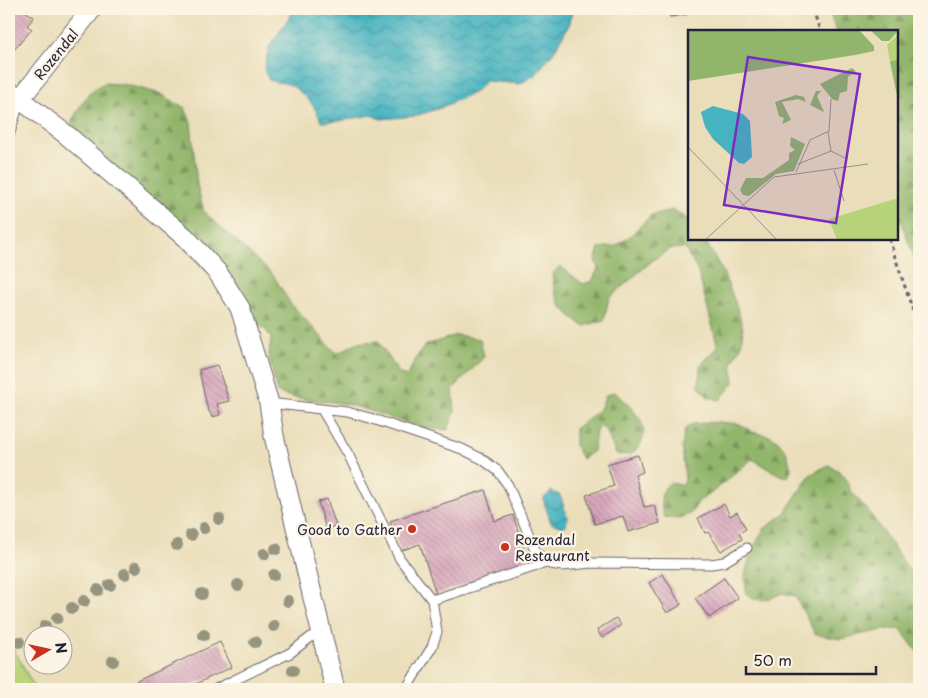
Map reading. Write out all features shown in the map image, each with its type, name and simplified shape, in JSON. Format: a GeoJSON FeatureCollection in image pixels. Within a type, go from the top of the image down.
{"type":"FeatureCollection","features":[{"type":"Feature","properties":{"kind":"street","name":"Rozendal"},"geometry":{"type":"LineString","coordinates":[[14,95],[92,9]]}},
{"type":"Feature","properties":{"kind":"street"},"geometry":{"type":"LineString","coordinates":[[14,95],[68,136],[186,238],[218,273],[240,308],[269,403],[319,631],[335,689]]}},
{"type":"Feature","properties":{"kind":"lane"},"geometry":{"type":"LineString","coordinates":[[9,136],[14,95]]}},
{"type":"Feature","properties":{"kind":"lane"},"geometry":{"type":"LineString","coordinates":[[269,403],[347,412],[370,418],[462,449],[482,459],[498,472],[508,486],[536,552],[546,562],[562,566],[591,563],[711,564],[724,562],[747,548]]}},
{"type":"Feature","properties":{"kind":"lane"},"geometry":{"type":"LineString","coordinates":[[322,410],[348,454],[400,559],[432,600],[438,632],[432,647],[406,689]]}},
{"type":"Feature","properties":{"kind":"lane"},"geometry":{"type":"LineString","coordinates":[[432,600],[546,562]]}},
{"type":"Feature","properties":{"kind":"lane"},"geometry":{"type":"LineString","coordinates":[[216,689],[290,653],[319,631]]}},
{"type":"Feature","properties":{"kind":"path"},"geometry":{"type":"LineString","coordinates":[[813,9],[820,30]]}},
{"type":"Feature","properties":{"kind":"path"},"geometry":{"type":"LineString","coordinates":[[890,240],[919,328]]}},
{"type":"Feature","properties":{"kind":"green space"},"geometry":{"type":"Polygon","coordinates":[[[828,9],[919,9],[919,272],[898,212],[898,30],[836,30],[828,9]]]}},
{"type":"Feature","properties":{"kind":"green space"},"geometry":{"type":"Polygon","coordinates":[[[105,83],[127,85],[161,94],[185,108],[191,122],[197,185],[204,212],[273,275],[290,303],[337,354],[356,343],[378,341],[400,374],[407,376],[419,353],[426,345],[457,335],[480,339],[484,357],[453,389],[455,411],[448,430],[410,424],[350,405],[304,399],[277,392],[269,355],[271,338],[266,330],[253,321],[81,138],[71,123],[89,94],[105,83]]]}},
{"type":"Feature","properties":{"kind":"green space"},"geometry":{"type":"Polygon","coordinates":[[[674,210],[688,219],[688,240],[705,240],[722,270],[735,302],[743,328],[741,347],[732,362],[734,382],[720,400],[708,397],[699,386],[700,366],[718,347],[698,272],[685,248],[670,249],[653,260],[609,298],[604,320],[584,326],[565,310],[557,299],[552,274],[560,266],[583,284],[592,281],[599,267],[595,261],[599,248],[616,246],[628,238],[651,215],[674,210]]]}},
{"type":"Feature","properties":{"kind":"green space"},"geometry":{"type":"Polygon","coordinates":[[[615,392],[630,406],[641,422],[643,438],[639,446],[630,455],[616,454],[606,430],[600,426],[596,431],[593,451],[582,459],[575,445],[575,429],[600,409],[606,395],[615,392]]]}},
{"type":"Feature","properties":{"kind":"green space"},"geometry":{"type":"Polygon","coordinates":[[[719,422],[740,424],[752,432],[770,436],[777,440],[786,450],[791,469],[788,477],[774,472],[752,459],[699,501],[691,513],[677,519],[664,517],[661,503],[662,494],[666,486],[670,483],[683,485],[685,479],[682,447],[685,429],[693,424],[719,422]]]}},
{"type":"Feature","properties":{"kind":"green space"},"geometry":{"type":"Polygon","coordinates":[[[828,465],[839,471],[848,481],[850,490],[869,512],[919,584],[919,654],[900,629],[887,629],[840,639],[815,634],[795,596],[782,593],[759,600],[746,593],[745,576],[752,550],[764,529],[784,514],[810,475],[828,465]]]}},
{"type":"Feature","properties":{"kind":"green space"},"geometry":{"type":"Polygon","coordinates":[[[14,649],[22,664],[22,676],[28,676],[35,689],[9,689],[9,652],[14,649]]]}},
{"type":"Feature","properties":{"kind":"water"},"geometry":{"type":"Polygon","coordinates":[[[295,9],[572,9],[570,23],[555,50],[536,74],[520,84],[486,81],[475,92],[440,108],[415,116],[381,119],[371,115],[340,121],[321,122],[313,106],[303,95],[288,84],[269,80],[264,70],[269,47],[295,9]]]}},
{"type":"Feature","properties":{"kind":"water"},"geometry":{"type":"Polygon","coordinates":[[[551,491],[560,495],[568,519],[564,527],[551,523],[543,499],[551,491]]]}},
{"type":"Feature","properties":{"kind":"building"},"geometry":{"type":"Polygon","coordinates":[[[9,9],[28,9],[26,12],[34,17],[27,26],[32,29],[13,51],[9,48],[9,9]]]}},
{"type":"Feature","properties":{"kind":"building"},"geometry":{"type":"Polygon","coordinates":[[[668,9],[687,9],[688,14],[670,17],[668,9]]]}},
{"type":"Feature","properties":{"kind":"building"},"geometry":{"type":"Polygon","coordinates":[[[217,365],[229,401],[217,404],[220,415],[212,417],[207,407],[199,370],[217,365]]]}},
{"type":"Feature","properties":{"kind":"building"},"geometry":{"type":"Polygon","coordinates":[[[638,455],[643,472],[635,475],[644,507],[654,505],[660,523],[628,532],[623,516],[595,524],[586,495],[614,486],[607,464],[638,455]]]}},
{"type":"Feature","properties":{"kind":"building"},"geometry":{"type":"Polygon","coordinates":[[[485,490],[495,521],[513,515],[529,564],[436,594],[420,544],[400,551],[390,521],[485,490]]]}},
{"type":"Feature","properties":{"kind":"building"},"geometry":{"type":"Polygon","coordinates":[[[327,499],[336,526],[326,529],[318,502],[327,499]]]}},
{"type":"Feature","properties":{"kind":"building"},"geometry":{"type":"Polygon","coordinates":[[[724,504],[730,516],[737,512],[746,529],[739,533],[742,539],[721,551],[708,532],[705,533],[698,518],[724,504]]]}},
{"type":"Feature","properties":{"kind":"building"},"geometry":{"type":"Polygon","coordinates":[[[663,574],[681,605],[667,613],[649,583],[663,574]]]}},
{"type":"Feature","properties":{"kind":"building"},"geometry":{"type":"Polygon","coordinates":[[[724,578],[738,598],[709,618],[695,598],[724,578]]]}},
{"type":"Feature","properties":{"kind":"building"},"geometry":{"type":"Polygon","coordinates":[[[616,618],[621,625],[602,638],[597,630],[616,618]]]}},
{"type":"Feature","properties":{"kind":"building"},"geometry":{"type":"Polygon","coordinates":[[[220,642],[232,667],[185,689],[138,689],[137,681],[220,642]]]}},
{"type":"Feature","properties":{"kind":"place","name":"Good to Gather"},"geometry":{"type":"Point","coordinates":[412,529]}},
{"type":"Feature","properties":{"kind":"place","name":"Rozendal Restaurant"},"geometry":{"type":"Point","coordinates":[505,547]}}]}
